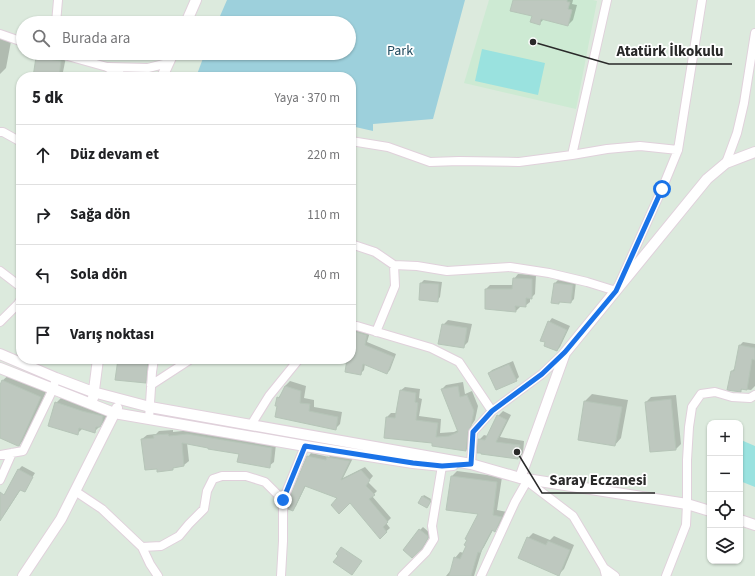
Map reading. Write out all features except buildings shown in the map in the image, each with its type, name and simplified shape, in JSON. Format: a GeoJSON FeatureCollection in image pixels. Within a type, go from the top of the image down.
{"type":"FeatureCollection","features":[{"type":"Feature","properties":{"kind":"street"},"geometry":{"type":"LineString","coordinates":[[57,16],[58,0]]}},
{"type":"Feature","properties":{"kind":"street"},"geometry":{"type":"LineString","coordinates":[[189,16],[196,0]]}},
{"type":"Feature","properties":{"kind":"street"},"geometry":{"type":"LineString","coordinates":[[572,155],[607,0]]}},
{"type":"Feature","properties":{"kind":"street"},"geometry":{"type":"LineString","coordinates":[[616,291],[678,150],[702,0]]}},
{"type":"Feature","properties":{"kind":"street"},"geometry":{"type":"LineString","coordinates":[[726,163],[737,133],[744,103],[755,33]]}},
{"type":"Feature","properties":{"kind":"street"},"geometry":{"type":"LineString","coordinates":[[0,34],[16,40]]}},
{"type":"Feature","properties":{"kind":"street"},"geometry":{"type":"LineString","coordinates":[[82,60],[107,67],[148,68],[168,63]]}},
{"type":"Feature","properties":{"kind":"street"},"geometry":{"type":"LineString","coordinates":[[164,72],[169,60]]}},
{"type":"Feature","properties":{"kind":"street"},"geometry":{"type":"LineString","coordinates":[[107,67],[116,72]]}},
{"type":"Feature","properties":{"kind":"street"},"geometry":{"type":"LineString","coordinates":[[0,132],[3,132],[16,139]]}},
{"type":"Feature","properties":{"kind":"street"},"geometry":{"type":"LineString","coordinates":[[356,143],[388,147],[430,162],[519,162],[607,149],[640,146],[678,150]]}},
{"type":"Feature","properties":{"kind":"street"},"geometry":{"type":"LineString","coordinates":[[471,464],[473,432],[492,411],[542,374],[565,352],[707,179],[726,163],[755,152]]}},
{"type":"Feature","properties":{"kind":"street"},"geometry":{"type":"LineString","coordinates":[[356,246],[375,252],[394,265],[417,266],[447,271],[510,267],[549,273],[616,291]]}},
{"type":"Feature","properties":{"kind":"street"},"geometry":{"type":"LineString","coordinates":[[376,332],[395,286],[394,265]]}},
{"type":"Feature","properties":{"kind":"street"},"geometry":{"type":"LineString","coordinates":[[0,271],[16,283]]}},
{"type":"Feature","properties":{"kind":"street"},"geometry":{"type":"LineString","coordinates":[[0,322],[16,305]]}},
{"type":"Feature","properties":{"kind":"street"},"geometry":{"type":"LineString","coordinates":[[356,326],[431,348],[459,362],[492,411]]}},
{"type":"Feature","properties":{"kind":"street"},"geometry":{"type":"LineString","coordinates":[[481,576],[515,502],[565,352]]}},
{"type":"Feature","properties":{"kind":"street"},"geometry":{"type":"LineString","coordinates":[[0,354],[16,361]]}},
{"type":"Feature","properties":{"kind":"street"},"geometry":{"type":"LineString","coordinates":[[23,364],[93,392],[150,407],[471,464],[523,480],[687,504],[707,510]]}},
{"type":"Feature","properties":{"kind":"street"},"geometry":{"type":"LineString","coordinates":[[92,404],[97,364]]}},
{"type":"Feature","properties":{"kind":"street"},"geometry":{"type":"LineString","coordinates":[[149,419],[153,364]]}},
{"type":"Feature","properties":{"kind":"street"},"geometry":{"type":"LineString","coordinates":[[151,385],[183,364]]}},
{"type":"Feature","properties":{"kind":"street"},"geometry":{"type":"LineString","coordinates":[[251,425],[269,396],[295,364]]}},
{"type":"Feature","properties":{"kind":"street"},"geometry":{"type":"LineString","coordinates":[[0,368],[114,413],[413,463],[442,466],[471,464]]}},
{"type":"Feature","properties":{"kind":"street"},"geometry":{"type":"LineString","coordinates":[[0,455],[23,451],[53,389],[56,378]]}},
{"type":"Feature","properties":{"kind":"street"},"geometry":{"type":"LineString","coordinates":[[666,576],[686,525],[689,426],[692,406],[701,394],[715,392],[732,397],[750,398],[755,395]]}},
{"type":"Feature","properties":{"kind":"street"},"geometry":{"type":"LineString","coordinates":[[23,576],[61,519],[121,399]]}},
{"type":"Feature","properties":{"kind":"street"},"geometry":{"type":"LineString","coordinates":[[281,576],[283,500],[305,446]]}},
{"type":"Feature","properties":{"kind":"street"},"geometry":{"type":"LineString","coordinates":[[0,480],[12,453]]}},
{"type":"Feature","properties":{"kind":"street"},"geometry":{"type":"LineString","coordinates":[[403,576],[426,552],[434,539],[432,526],[442,466]]}},
{"type":"Feature","properties":{"kind":"street"},"geometry":{"type":"LineString","coordinates":[[142,547],[161,546],[179,536],[204,509],[207,490],[213,479],[222,476],[246,476],[265,482],[283,500]]}},
{"type":"Feature","properties":{"kind":"street"},"geometry":{"type":"LineString","coordinates":[[523,480],[573,516],[605,572],[615,576]]}},
{"type":"Feature","properties":{"kind":"street"},"geometry":{"type":"LineString","coordinates":[[76,491],[102,509],[142,547],[150,564],[158,576]]}},
{"type":"Feature","properties":{"kind":"street"},"geometry":{"type":"LineString","coordinates":[[743,521],[755,525]]}},
{"type":"Feature","properties":{"kind":"street"},"geometry":{"type":"LineString","coordinates":[[282,552],[288,576]]}},
{"type":"Feature","properties":{"kind":"shaded area"},"geometry":{"type":"Polygon","coordinates":[[[489,0],[597,1],[576,109],[464,83],[489,0]]]}},
{"type":"Feature","properties":{"kind":"shaded area"},"geometry":{"type":"Polygon","coordinates":[[[482,49],[545,63],[538,95],[475,81],[482,49]]]}},
{"type":"Feature","properties":{"kind":"shaded area"},"geometry":{"type":"Polygon","coordinates":[[[743,441],[755,446],[755,487],[743,482],[743,441]]]}},
{"type":"Feature","properties":{"kind":"green space","name":"Park"},"geometry":{"type":"Polygon","coordinates":[[[227,0],[465,0],[433,119],[373,124],[373,131],[356,127],[356,72],[198,72],[202,60],[356,60],[356,16],[220,16],[227,0]]]}},
{"type":"Feature","properties":{"kind":"place","name":"Atatürk İlkokulu"},"geometry":{"type":"Point","coordinates":[533,42]}},
{"type":"Feature","properties":{"kind":"place","name":"Saray Eczanesi"},"geometry":{"type":"Point","coordinates":[517,452]}},
{"type":"Feature","properties":{"kind":"route"},"geometry":{"type":"LineString","coordinates":[[283,500],[305,446],[413,463],[442,466],[471,464],[473,432],[492,411],[542,374],[565,352],[616,291],[662,189]]}}]}
